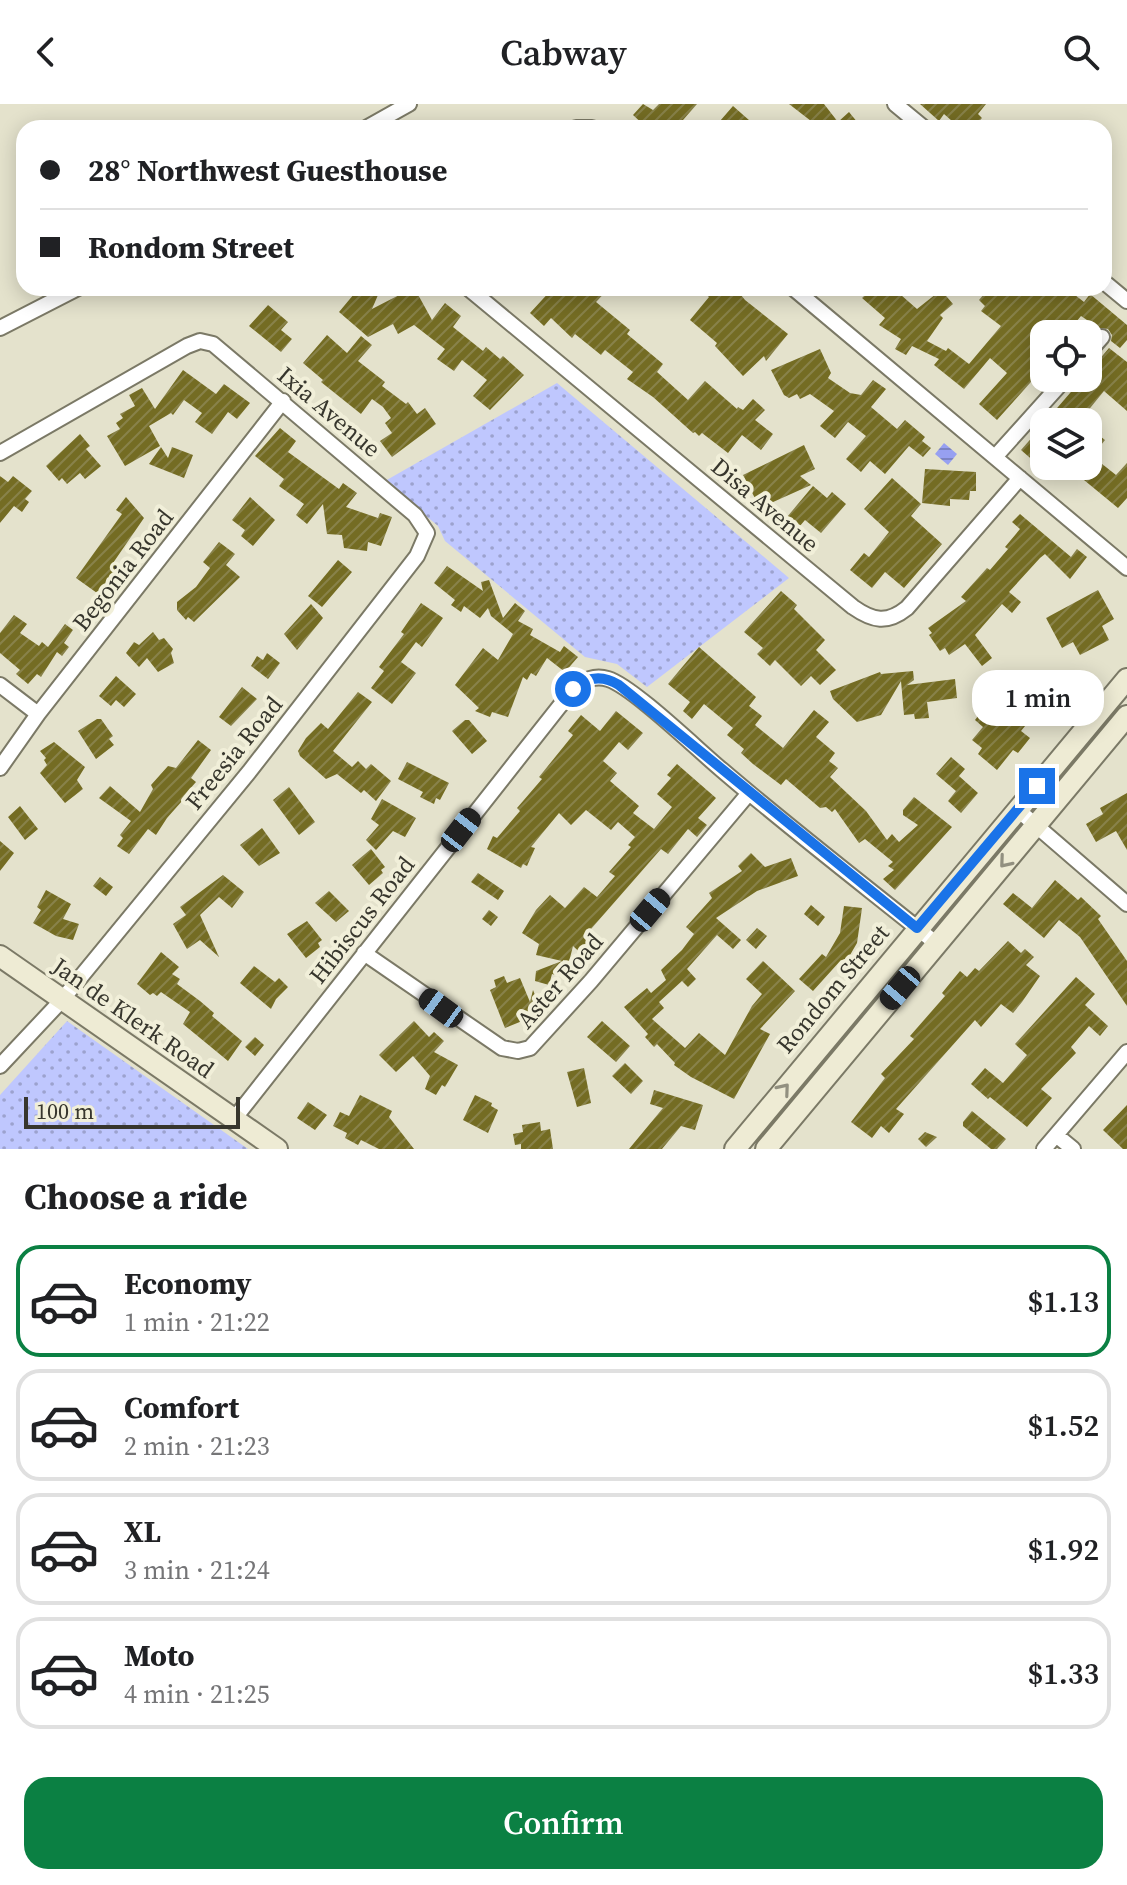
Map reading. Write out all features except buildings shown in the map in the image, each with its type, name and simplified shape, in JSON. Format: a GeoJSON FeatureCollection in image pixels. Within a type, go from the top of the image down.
{"type":"FeatureCollection","features":[{"type":"Feature","properties":{"kind":"street"},"geometry":{"type":"LineString","coordinates":[[380,120],[409,104]]}},
{"type":"Feature","properties":{"kind":"street"},"geometry":{"type":"LineString","coordinates":[[895,104],[914,120]]}},
{"type":"Feature","properties":{"kind":"street"},"geometry":{"type":"LineString","coordinates":[[0,328],[62,296]]}},
{"type":"Feature","properties":{"kind":"street","name":"Disa Avenue"},"geometry":{"type":"LineString","coordinates":[[478,296],[841,597],[873,619],[888,620],[907,608],[1020,478]]}},
{"type":"Feature","properties":{"kind":"street"},"geometry":{"type":"LineString","coordinates":[[803,296],[1127,568]]}},
{"type":"Feature","properties":{"kind":"street","name":"Ixia Avenue"},"geometry":{"type":"LineString","coordinates":[[0,453],[200,341],[213,344],[283,401],[424,525]]}},
{"type":"Feature","properties":{"kind":"street"},"geometry":{"type":"LineString","coordinates":[[995,457],[1053,392]]}},
{"type":"Feature","properties":{"kind":"street","name":"Begonia Road"},"geometry":{"type":"LineString","coordinates":[[0,768],[38,714],[283,401]]}},
{"type":"Feature","properties":{"kind":"street","name":"Freesia Road"},"geometry":{"type":"LineString","coordinates":[[0,1066],[61,1001],[249,772],[417,556],[427,539],[424,525]]}},
{"type":"Feature","properties":{"kind":"street","name":"Hibiscus Road"},"geometry":{"type":"LineString","coordinates":[[234,1119],[573,689],[590,679],[604,678],[619,685],[749,793]]}},
{"type":"Feature","properties":{"kind":"street","name":"Rondom Street"},"geometry":{"type":"LineString","coordinates":[[735,1149],[1127,679]]}},
{"type":"Feature","properties":{"kind":"street"},"geometry":{"type":"LineString","coordinates":[[0,685],[38,714]]}},
{"type":"Feature","properties":{"kind":"street"},"geometry":{"type":"LineString","coordinates":[[766,1149],[1127,716]]}},
{"type":"Feature","properties":{"kind":"street"},"geometry":{"type":"LineString","coordinates":[[749,793],[937,944]]}},
{"type":"Feature","properties":{"kind":"street","name":"Aster Road"},"geometry":{"type":"LineString","coordinates":[[364,953],[502,1048],[518,1051],[530,1048],[591,981],[749,793]]}},
{"type":"Feature","properties":{"kind":"street"},"geometry":{"type":"LineString","coordinates":[[1017,809],[1127,904]]}},
{"type":"Feature","properties":{"kind":"street","name":"Jan de Klerk Road"},"geometry":{"type":"LineString","coordinates":[[0,956],[277,1149]]}},
{"type":"Feature","properties":{"kind":"street"},"geometry":{"type":"LineString","coordinates":[[1044,1149],[1127,1052]]}},
{"type":"Feature","properties":{"kind":"street"},"geometry":{"type":"LineString","coordinates":[[1056,1135],[1073,1149]]}},
{"type":"Feature","properties":{"kind":"shaded area"},"geometry":{"type":"Polygon","coordinates":[[[557,383],[789,578],[647,687],[617,664],[585,657],[445,541],[438,526],[385,481],[557,383]]]}},
{"type":"Feature","properties":{"kind":"shaded area"},"geometry":{"type":"Polygon","coordinates":[[[944,443],[957,454],[948,465],[935,454],[944,443]]]}},
{"type":"Feature","properties":{"kind":"shaded area"},"geometry":{"type":"Polygon","coordinates":[[[67,1021],[248,1149],[0,1149],[0,1095],[67,1021]]]}},
{"type":"Feature","properties":{"kind":"route"},"geometry":{"type":"LineString","coordinates":[[573,689],[594,678],[610,679],[619,685],[917,928],[1037,786]]}}]}
